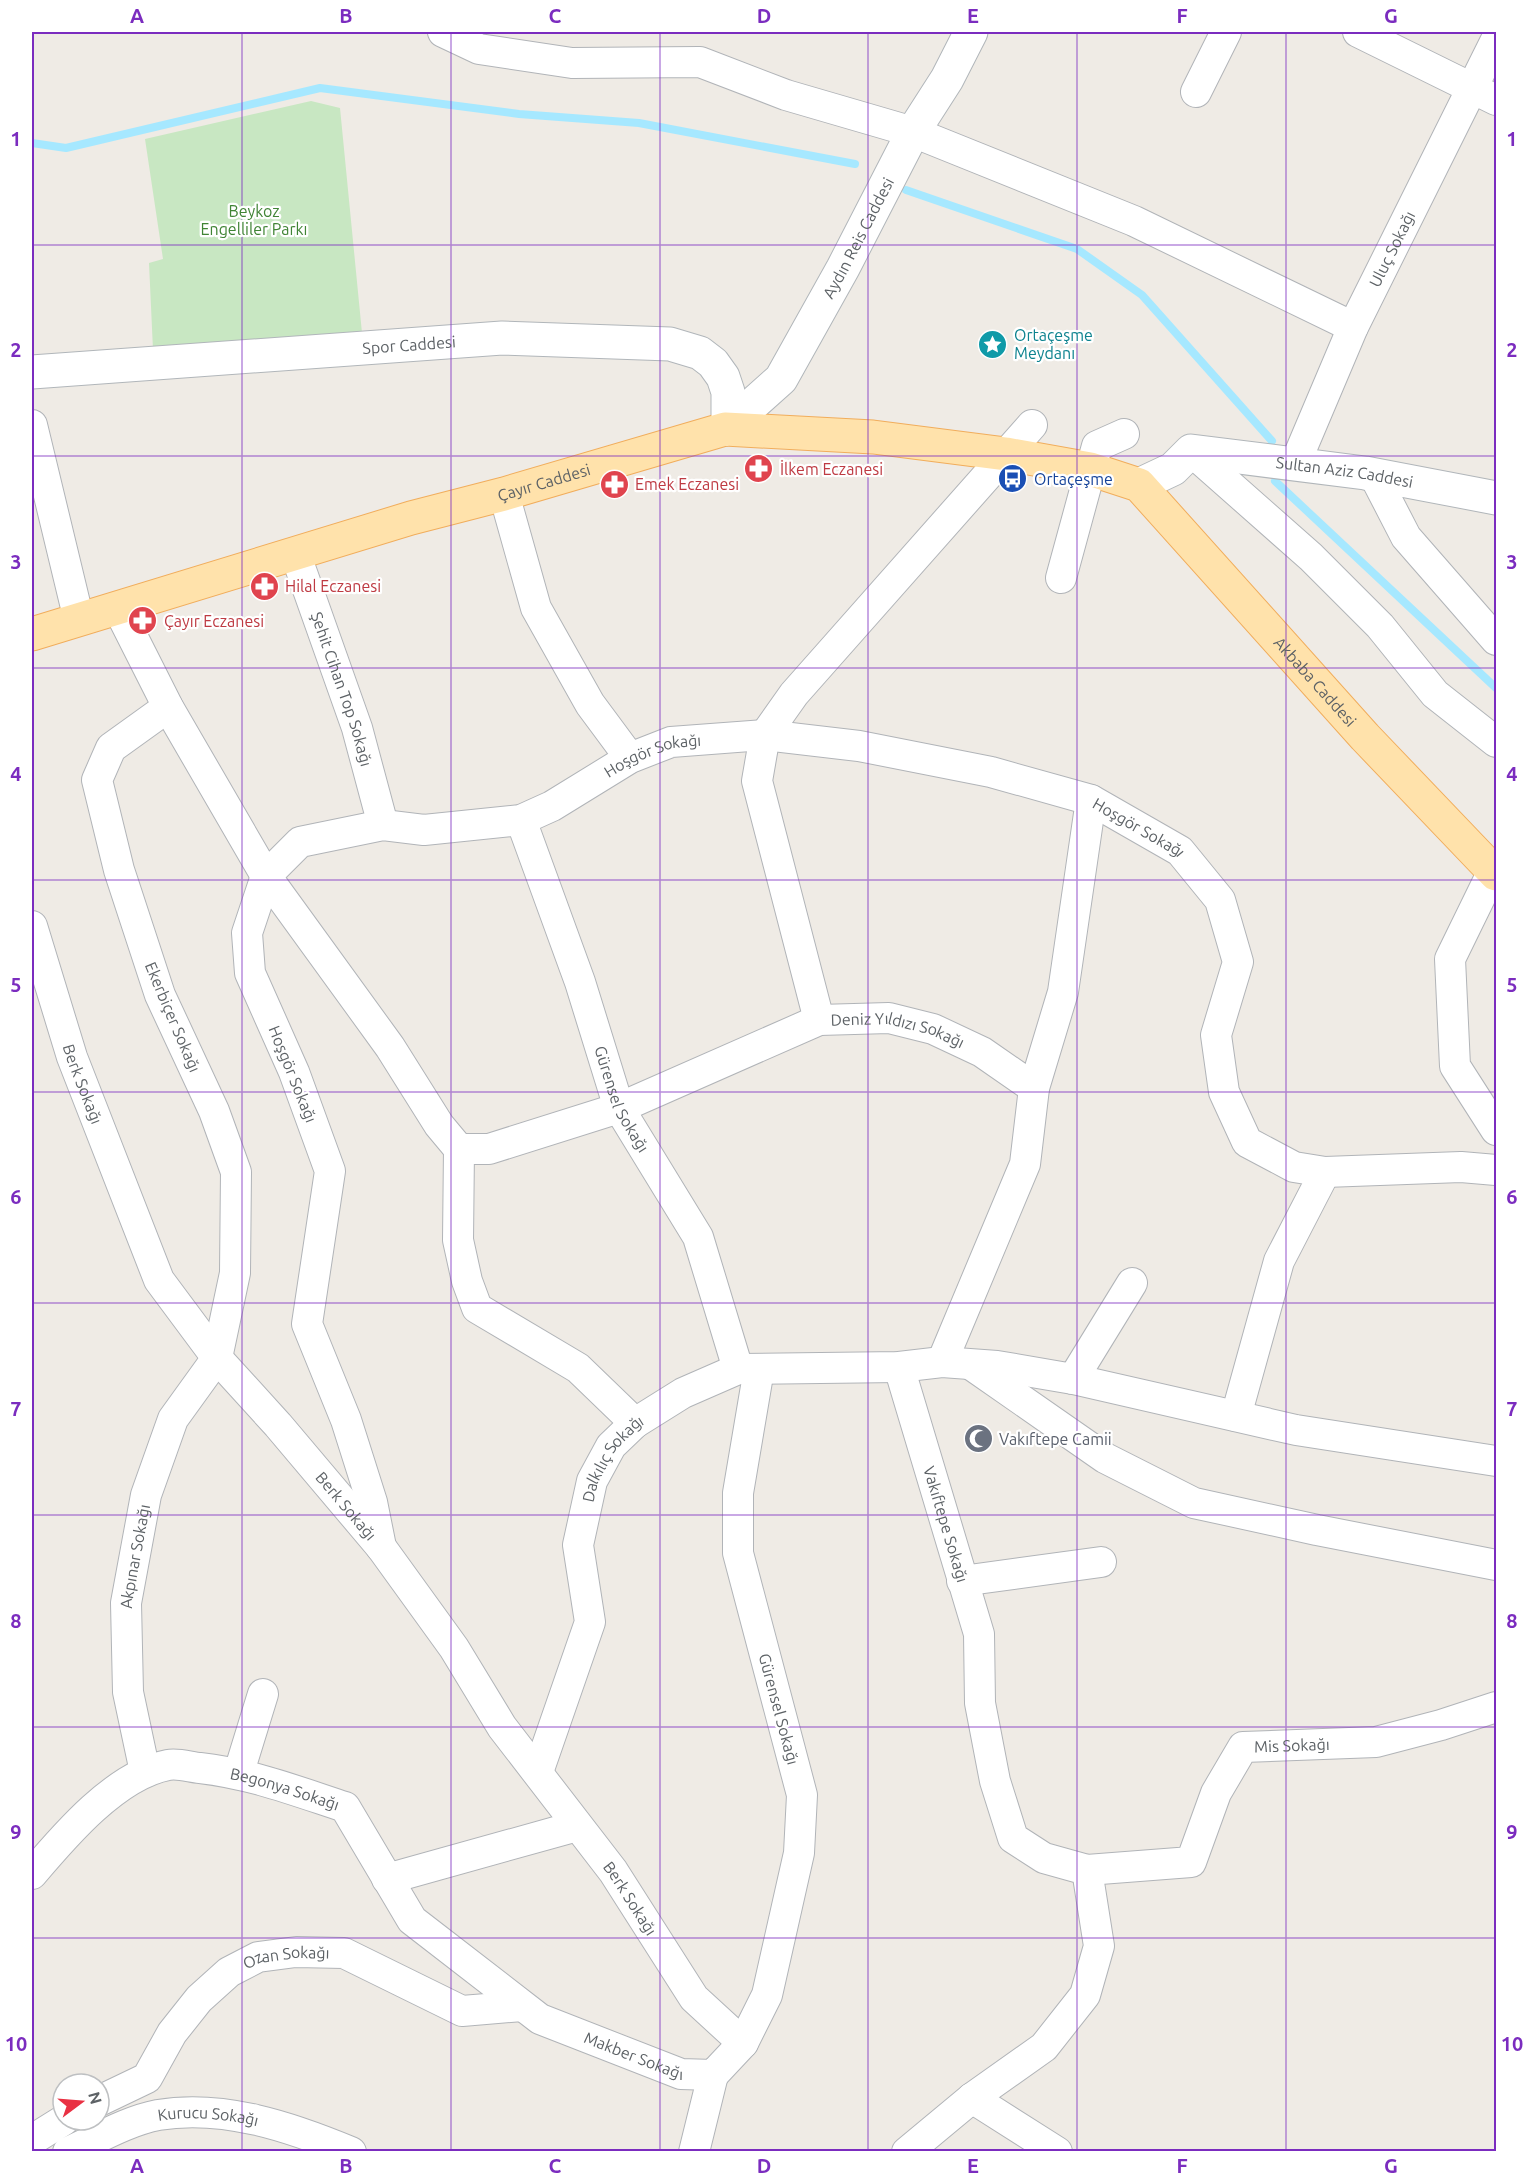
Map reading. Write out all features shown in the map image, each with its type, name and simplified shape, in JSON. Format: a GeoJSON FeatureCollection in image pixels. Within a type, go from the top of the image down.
{"type":"FeatureCollection","features":[{"type":"Feature","properties":{"kind":"main road","name":"Çayır Caddesi"},"geometry":{"type":"LineString","coordinates":[[32,634],[411,518],[504,494],[725,429],[873,437],[1006,454],[1090,469],[1139,485]]}},
{"type":"Feature","properties":{"kind":"main road","name":"Akbaba Caddesi"},"geometry":{"type":"LineString","coordinates":[[1139,485],[1373,746],[1495,872]]}},
{"type":"Feature","properties":{"kind":"street"},"geometry":{"type":"LineString","coordinates":[[443,32],[572,63],[700,62],[786,95],[913,132],[1134,221],[1353,327]]}},
{"type":"Feature","properties":{"kind":"street","name":"Aydın Reis Caddesi"},"geometry":{"type":"LineString","coordinates":[[725,429],[781,379],[843,268],[913,132],[947,79],[971,32]]}},
{"type":"Feature","properties":{"kind":"street"},"geometry":{"type":"LineString","coordinates":[[1196,92],[1226,32]]}},
{"type":"Feature","properties":{"kind":"street"},"geometry":{"type":"LineString","coordinates":[[1358,32],[1484,94]]}},
{"type":"Feature","properties":{"kind":"street","name":"Uluç Sokağı"},"geometry":{"type":"LineString","coordinates":[[1295,464],[1353,327],[1484,94],[1497,40]]}},
{"type":"Feature","properties":{"kind":"street","name":"Spor Caddesi"},"geometry":{"type":"LineString","coordinates":[[32,372],[502,338],[670,344],[700,353],[713,363],[723,377],[728,392],[725,429]]}},
{"type":"Feature","properties":{"kind":"street"},"geometry":{"type":"LineString","coordinates":[[32,425],[79,620]]}},
{"type":"Feature","properties":{"kind":"street"},"geometry":{"type":"LineString","coordinates":[[819,1020],[757,781],[765,735],[794,694],[1032,425]]}},
{"type":"Feature","properties":{"kind":"street"},"geometry":{"type":"LineString","coordinates":[[1061,578],[1097,447],[1124,434]]}},
{"type":"Feature","properties":{"kind":"street"},"geometry":{"type":"LineString","coordinates":[[1139,485],[1173,469],[1191,451],[1342,588],[1380,626],[1435,694],[1497,742]]}},
{"type":"Feature","properties":{"kind":"street","name":"Sultan Aziz Caddesi"},"geometry":{"type":"LineString","coordinates":[[1191,451],[1374,475],[1497,498]]}},
{"type":"Feature","properties":{"kind":"street"},"geometry":{"type":"LineString","coordinates":[[1374,475],[1406,537],[1497,640]]}},
{"type":"Feature","properties":{"kind":"street"},"geometry":{"type":"LineString","coordinates":[[504,494],[536,608],[590,704],[630,758]]}},
{"type":"Feature","properties":{"kind":"street","name":"Şehit Cihan Top Sokağı"},"geometry":{"type":"LineString","coordinates":[[295,553],[357,728],[383,825]]}},
{"type":"Feature","properties":{"kind":"street"},"geometry":{"type":"LineString","coordinates":[[118,608],[168,707],[266,876],[390,1047],[440,1125],[459,1149]]}},
{"type":"Feature","properties":{"kind":"street","name":"Ekerbiçer Sokağı"},"geometry":{"type":"LineString","coordinates":[[168,707],[111,748],[97,780],[118,870],[160,995],[214,1111],[236,1172],[235,1273],[217,1358]]}},
{"type":"Feature","properties":{"kind":"street","name":"Hoşgör Sokağı"},"geometry":{"type":"LineString","coordinates":[[381,1547],[372,1502],[346,1420],[307,1324],[330,1171],[294,1072],[250,973],[247,933],[266,876],[300,842],[383,825],[424,830],[521,820],[552,806],[630,758],[671,742],[765,735],[859,746],[980,770],[1091,800],[1180,851],[1220,900],[1239,962],[1216,1035],[1224,1092],[1247,1142],[1294,1167],[1325,1172],[1461,1167],[1497,1170]]}},
{"type":"Feature","properties":{"kind":"street"},"geometry":{"type":"LineString","coordinates":[[955,1363],[1025,1164],[1034,1088],[1063,992],[1091,800]]}},
{"type":"Feature","properties":{"kind":"street","name":"Gürensel Sokağı"},"geometry":{"type":"LineString","coordinates":[[521,820],[580,982],[619,1108],[698,1237],[749,1369],[738,1493],[738,1552],[802,1795],[799,1853],[767,1995],[743,2043]]}},
{"type":"Feature","properties":{"kind":"street"},"geometry":{"type":"LineString","coordinates":[[1495,872],[1450,959],[1455,1066],[1497,1130]]}},
{"type":"Feature","properties":{"kind":"street","name":"Berk Sokağı"},"geometry":{"type":"LineString","coordinates":[[32,926],[72,1057],[159,1280],[217,1358],[278,1425],[381,1547],[454,1648],[502,1727],[613,1871],[694,1998],[743,2043]]}},
{"type":"Feature","properties":{"kind":"street","name":"Deniz Yıldızı Sokağı"},"geometry":{"type":"LineString","coordinates":[[459,1149],[489,1149],[619,1108],[819,1020],[889,1018],[933,1029],[982,1052],[1034,1088]]}},
{"type":"Feature","properties":{"kind":"street","name":"Dalkılıç Sokağı"},"geometry":{"type":"LineString","coordinates":[[459,1149],[458,1240],[467,1281],[477,1308],[578,1368],[635,1423],[611,1446],[592,1480],[578,1545],[590,1623],[538,1772]]}},
{"type":"Feature","properties":{"kind":"street"},"geometry":{"type":"LineString","coordinates":[[1236,1416],[1279,1261],[1325,1172]]}},
{"type":"Feature","properties":{"kind":"street"},"geometry":{"type":"LineString","coordinates":[[1073,1379],[1131,1283]]}},
{"type":"Feature","properties":{"kind":"street","name":"Akpınar Sokağı"},"geometry":{"type":"LineString","coordinates":[[146,1772],[128,1692],[126,1603],[146,1495],[173,1419],[217,1358]]}},
{"type":"Feature","properties":{"kind":"street"},"geometry":{"type":"LineString","coordinates":[[955,1363],[1105,1458],[1194,1503],[1497,1565]]}},
{"type":"Feature","properties":{"kind":"street"},"geometry":{"type":"LineString","coordinates":[[635,1423],[683,1393],[749,1369],[899,1367],[955,1363],[1073,1379],[1296,1430],[1497,1461]]}},
{"type":"Feature","properties":{"kind":"street","name":"Vakıftepe Sokağı"},"geometry":{"type":"LineString","coordinates":[[899,1367],[962,1581],[1101,1562]]}},
{"type":"Feature","properties":{"kind":"street"},"geometry":{"type":"LineString","coordinates":[[907,2151],[972,2098],[1044,2047],[1085,1995],[1099,1946],[1087,1870],[1044,1858],[1013,1838],[995,1781],[980,1703],[979,1634],[962,1581]]}},
{"type":"Feature","properties":{"kind":"street"},"geometry":{"type":"LineString","coordinates":[[239,1772],[262,1694]]}},
{"type":"Feature","properties":{"kind":"street","name":"Mis Sokağı"},"geometry":{"type":"LineString","coordinates":[[1087,1870],[1191,1862],[1216,1793],[1243,1747],[1376,1742],[1497,1707]]}},
{"type":"Feature","properties":{"kind":"street","name":"Begonya Sokağı"},"geometry":{"type":"LineString","coordinates":[[32,1874],[58,1843],[104,1799],[146,1772],[170,1765],[239,1772],[345,1807],[412,1920],[522,2006]]}},
{"type":"Feature","properties":{"kind":"street"},"geometry":{"type":"LineString","coordinates":[[387,1879],[577,1826]]}},
{"type":"Feature","properties":{"kind":"street","name":"Ozan Sokağı"},"geometry":{"type":"LineString","coordinates":[[111,2095],[147,2078],[172,2033],[199,1999],[229,1972],[258,1957],[297,1952],[344,1953],[462,2011],[522,2006]]}},
{"type":"Feature","properties":{"kind":"street","name":"Makber Sokağı"},"geometry":{"type":"LineString","coordinates":[[522,2006],[540,2019],[681,2074],[713,2075]]}},
{"type":"Feature","properties":{"kind":"street"},"geometry":{"type":"LineString","coordinates":[[694,2151],[713,2075],[743,2043]]}},
{"type":"Feature","properties":{"kind":"street"},"geometry":{"type":"LineString","coordinates":[[972,2098],[1057,2151]]}},
{"type":"Feature","properties":{"kind":"street","name":"Kurucu Sokağı"},"geometry":{"type":"LineString","coordinates":[[68,2151],[118,2129],[158,2115],[219,2112],[309,2134],[351,2151]]}},
{"type":"Feature","properties":{"kind":"street"},"geometry":{"type":"LineString","coordinates":[[32,2140],[51,2128]]}},
{"type":"Feature","properties":{"kind":"green space","name":"Beykoz Engelliler Parkı"},"geometry":{"type":"Polygon","coordinates":[[[311,101],[340,108],[362,333],[153,350],[149,263],[163,259],[145,139],[311,101]]]}},
{"type":"Feature","properties":{"kind":"waterway"},"geometry":{"type":"LineString","coordinates":[[32,143],[66,148],[320,88],[519,114],[639,123],[855,164]]}},
{"type":"Feature","properties":{"kind":"waterway"},"geometry":{"type":"LineString","coordinates":[[906,190],[1077,249],[1142,295],[1272,441]]}},
{"type":"Feature","properties":{"kind":"waterway"},"geometry":{"type":"LineString","coordinates":[[1275,481],[1496,688]]}},
{"type":"Feature","properties":{"kind":"place","name":"Ortaçeşme Meydanı"},"geometry":{"type":"Point","coordinates":[993,344]}},
{"type":"Feature","properties":{"kind":"place","name":"İlkem Eczanesi"},"geometry":{"type":"Point","coordinates":[759,469]}},
{"type":"Feature","properties":{"kind":"place","name":"Ortaçeşme"},"geometry":{"type":"Point","coordinates":[1013,479]}},
{"type":"Feature","properties":{"kind":"place","name":"Emek Eczanesi"},"geometry":{"type":"Point","coordinates":[614,484]}},
{"type":"Feature","properties":{"kind":"place","name":"Hilal Eczanesi"},"geometry":{"type":"Point","coordinates":[264,586]}},
{"type":"Feature","properties":{"kind":"place","name":"Çayır Eczanesi"},"geometry":{"type":"Point","coordinates":[143,621]}},
{"type":"Feature","properties":{"kind":"place","name":"Vakıftepe Camii"},"geometry":{"type":"Point","coordinates":[978,1439]}}]}
